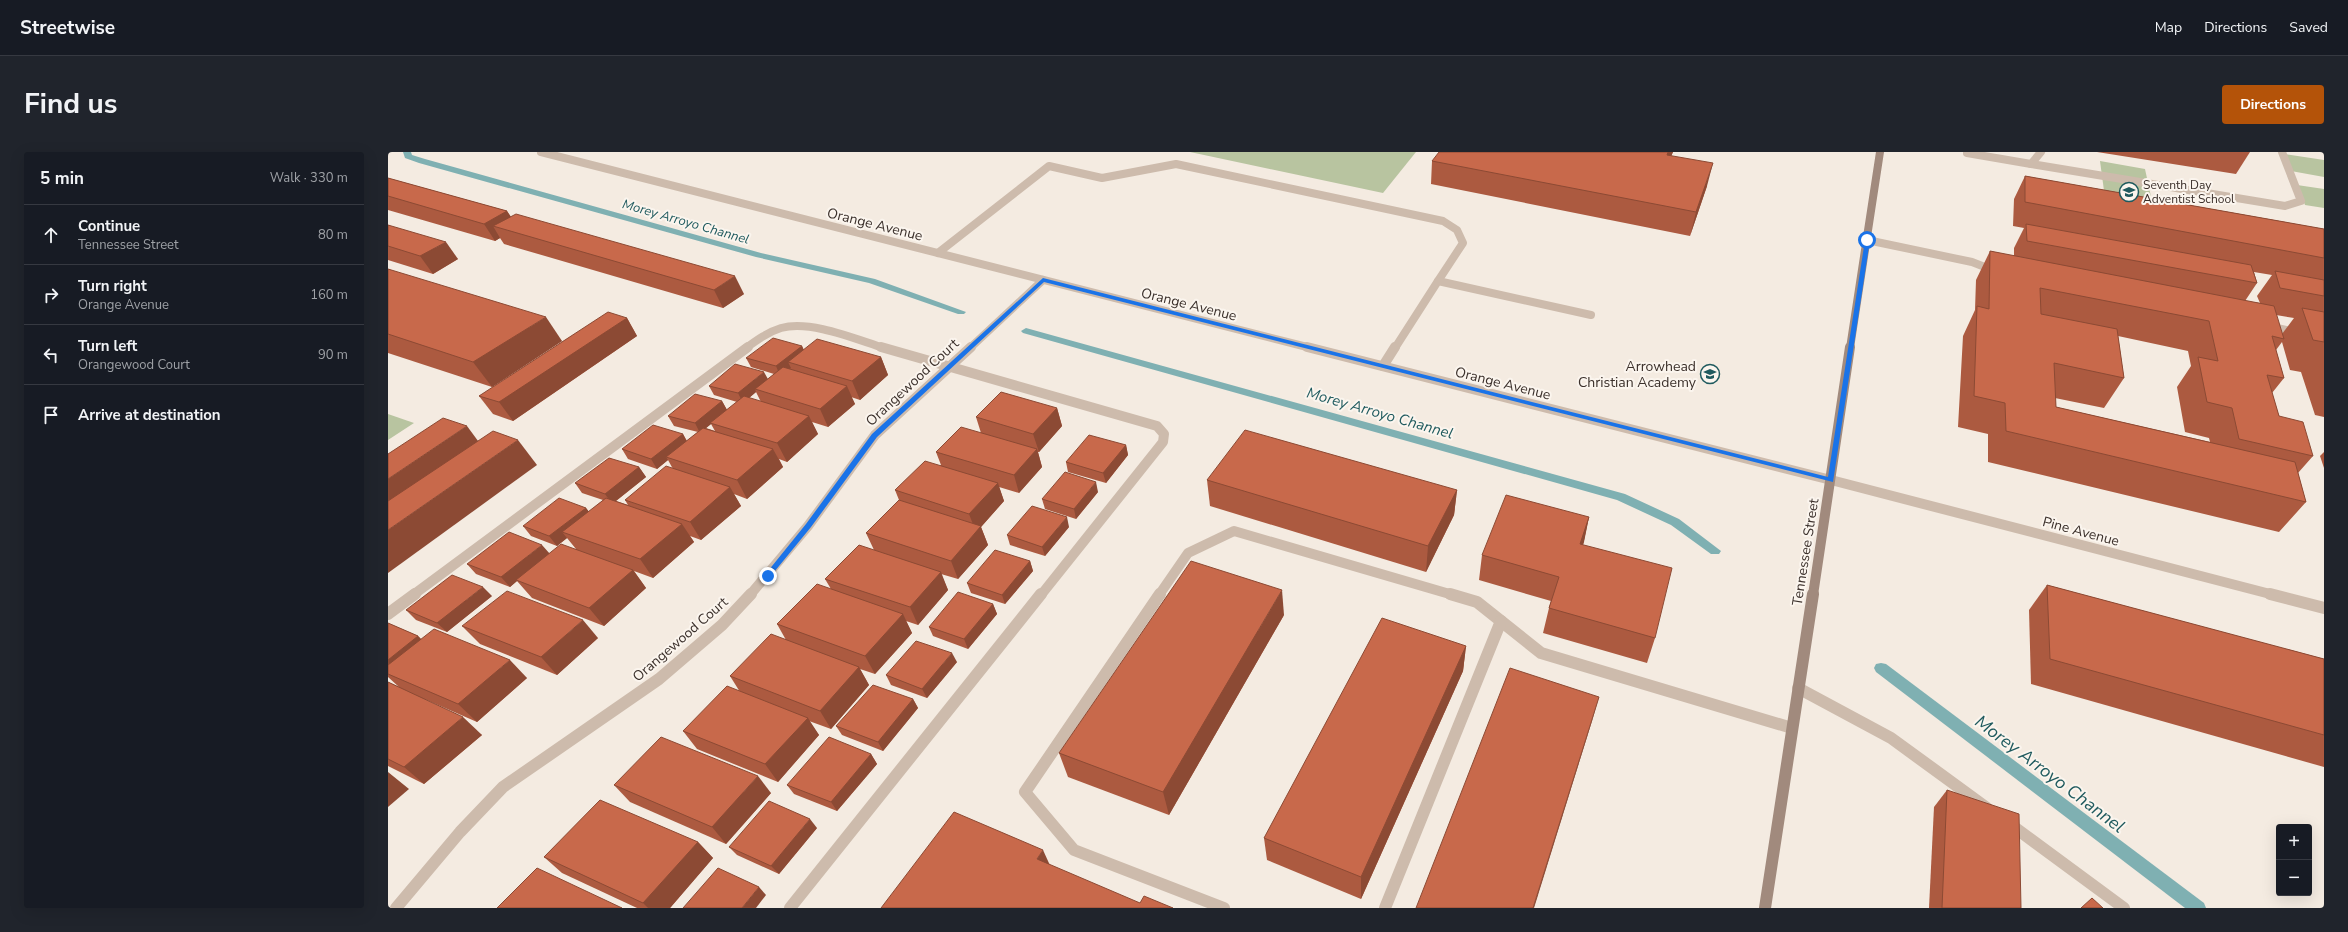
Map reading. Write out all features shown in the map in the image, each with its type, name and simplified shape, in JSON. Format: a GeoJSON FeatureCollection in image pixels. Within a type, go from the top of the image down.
{"type":"FeatureCollection","features":[{"type":"Feature","properties":{"kind":"main road","name":"Tennessee Street"},"geometry":{"type":"LineString","coordinates":[[1765,908],[1880,152]]}},
{"type":"Feature","properties":{"kind":"street","name":"Orange Avenue"},"geometry":{"type":"LineString","coordinates":[[541,152],[1831,480]]}},
{"type":"Feature","properties":{"kind":"street"},"geometry":{"type":"LineString","coordinates":[[1966,152],[2285,206],[2301,201],[2282,152]]}},
{"type":"Feature","properties":{"kind":"street"},"geometry":{"type":"LineString","coordinates":[[2031,164],[2040,152]]}},
{"type":"Feature","properties":{"kind":"street"},"geometry":{"type":"LineString","coordinates":[[938,254],[1049,166],[1102,178],[1176,164],[1443,221],[1457,230],[1463,243],[1383,366]]}},
{"type":"Feature","properties":{"kind":"street"},"geometry":{"type":"LineString","coordinates":[[1867,240],[1972,262],[2003,274]]}},
{"type":"Feature","properties":{"kind":"street","name":"Orangewood Court"},"geometry":{"type":"LineString","coordinates":[[396,908],[460,832],[503,787],[659,679],[722,625],[768,576],[804,531],[874,436],[1043,280]]}},
{"type":"Feature","properties":{"kind":"street"},"geometry":{"type":"LineString","coordinates":[[1438,280],[1591,314]]}},
{"type":"Feature","properties":{"kind":"street"},"geometry":{"type":"LineString","coordinates":[[388,614],[733,357],[775,329],[788,325],[804,326],[950,366],[1157,426],[1164,434],[1163,442],[790,908]]}},
{"type":"Feature","properties":{"kind":"street"},"geometry":{"type":"LineString","coordinates":[[2261,325],[2324,338]]}},
{"type":"Feature","properties":{"kind":"street","name":"Pine Avenue"},"geometry":{"type":"LineString","coordinates":[[1831,480],[2324,608]]}},
{"type":"Feature","properties":{"kind":"street"},"geometry":{"type":"LineString","coordinates":[[1224,908],[1074,850],[1025,792],[1188,553],[1234,531],[1477,602],[1540,653],[1792,728]]}},
{"type":"Feature","properties":{"kind":"street"},"geometry":{"type":"LineString","coordinates":[[1385,908],[1501,621]]}},
{"type":"Feature","properties":{"kind":"street"},"geometry":{"type":"LineString","coordinates":[[1798,688],[1891,738],[2124,908]]}},
{"type":"Feature","properties":{"kind":"green space"},"geometry":{"type":"Polygon","coordinates":[[[1190,152],[1416,152],[1383,193],[1190,152]]]}},
{"type":"Feature","properties":{"kind":"green space"},"geometry":{"type":"Polygon","coordinates":[[[2284,154],[2324,160],[2324,177],[2291,171],[2284,154]]]}},
{"type":"Feature","properties":{"kind":"green space"},"geometry":{"type":"Polygon","coordinates":[[[2100,161],[2145,169],[2153,206],[2105,198],[2100,161]]]}},
{"type":"Feature","properties":{"kind":"green space"},"geometry":{"type":"Polygon","coordinates":[[[2297,185],[2324,189],[2324,208],[2305,205],[2297,185]]]}},
{"type":"Feature","properties":{"kind":"green space"},"geometry":{"type":"Polygon","coordinates":[[[388,414],[414,423],[388,440],[388,414]]]}},
{"type":"Feature","properties":{"kind":"building"},"geometry":{"type":"Polygon","coordinates":[[[1439,152],[1668,152],[1667,155],[1713,163],[1696,212],[1432,161],[1439,152]]]}},
{"type":"Feature","properties":{"kind":"building"},"geometry":{"type":"Polygon","coordinates":[[[2025,176],[2324,229],[2324,258],[2025,202],[2025,176]]]}},
{"type":"Feature","properties":{"kind":"building"},"geometry":{"type":"Polygon","coordinates":[[[388,178],[507,211],[484,224],[388,196],[388,178]]]}},
{"type":"Feature","properties":{"kind":"building"},"geometry":{"type":"Polygon","coordinates":[[[516,214],[735,276],[714,290],[493,226],[516,214]]]}},
{"type":"Feature","properties":{"kind":"building"},"geometry":{"type":"Polygon","coordinates":[[[2026,224],[2251,265],[2257,283],[2027,241],[2026,224]]]}},
{"type":"Feature","properties":{"kind":"building"},"geometry":{"type":"Polygon","coordinates":[[[388,225],[446,242],[420,256],[388,246],[388,225]]]}},
{"type":"Feature","properties":{"kind":"building"},"geometry":{"type":"Polygon","coordinates":[[[1990,251],[2274,306],[2284,339],[2272,336],[2284,378],[2267,375],[2279,416],[2303,422],[2313,456],[2239,439],[2232,408],[2207,402],[2198,357],[2218,361],[2209,321],[2040,288],[2041,314],[2117,329],[2124,378],[2054,363],[2056,407],[2295,462],[2306,502],[2006,431],[2005,403],[1974,396],[1977,306],[1989,309],[1990,251]]]}},
{"type":"Feature","properties":{"kind":"building"},"geometry":{"type":"Polygon","coordinates":[[[388,269],[546,317],[473,362],[388,334],[388,269]]]}},
{"type":"Feature","properties":{"kind":"building"},"geometry":{"type":"Polygon","coordinates":[[[2275,271],[2324,280],[2324,296],[2280,288],[2275,271]]]}},
{"type":"Feature","properties":{"kind":"building"},"geometry":{"type":"Polygon","coordinates":[[[2302,308],[2324,312],[2324,342],[2313,340],[2302,308]]]}},
{"type":"Feature","properties":{"kind":"building"},"geometry":{"type":"Polygon","coordinates":[[[608,312],[627,318],[499,402],[479,396],[608,312]]]}},
{"type":"Feature","properties":{"kind":"building"},"geometry":{"type":"Polygon","coordinates":[[[773,338],[802,346],[776,366],[746,358],[773,338]]]}},
{"type":"Feature","properties":{"kind":"building"},"geometry":{"type":"Polygon","coordinates":[[[817,339],[881,357],[852,381],[788,362],[817,339]]]}},
{"type":"Feature","properties":{"kind":"building"},"geometry":{"type":"Polygon","coordinates":[[[735,364],[764,372],[738,393],[709,386],[735,364]]]}},
{"type":"Feature","properties":{"kind":"building"},"geometry":{"type":"Polygon","coordinates":[[[783,367],[847,386],[820,409],[755,389],[783,367]]]}},
{"type":"Feature","properties":{"kind":"building"},"geometry":{"type":"Polygon","coordinates":[[[1001,392],[1057,408],[1033,434],[976,417],[1001,392]]]}},
{"type":"Feature","properties":{"kind":"building"},"geometry":{"type":"Polygon","coordinates":[[[695,394],[722,401],[695,423],[668,416],[695,394]]]}},
{"type":"Feature","properties":{"kind":"building"},"geometry":{"type":"Polygon","coordinates":[[[744,396],[809,416],[777,443],[710,423],[744,396]]]}},
{"type":"Feature","properties":{"kind":"building"},"geometry":{"type":"Polygon","coordinates":[[[443,418],[467,426],[388,479],[388,454],[443,418]]]}},
{"type":"Feature","properties":{"kind":"building"},"geometry":{"type":"Polygon","coordinates":[[[653,425],[683,434],[651,459],[622,449],[653,425]]]}},
{"type":"Feature","properties":{"kind":"building"},"geometry":{"type":"Polygon","coordinates":[[[961,427],[1037,449],[1014,475],[936,452],[961,427]]]}},
{"type":"Feature","properties":{"kind":"building"},"geometry":{"type":"Polygon","coordinates":[[[703,428],[773,449],[737,480],[666,457],[703,428]]]}},
{"type":"Feature","properties":{"kind":"building"},"geometry":{"type":"Polygon","coordinates":[[[1245,430],[1457,490],[1428,546],[1207,480],[1245,430]]]}},
{"type":"Feature","properties":{"kind":"building"},"geometry":{"type":"Polygon","coordinates":[[[493,431],[518,440],[388,530],[388,501],[493,431]]]}},
{"type":"Feature","properties":{"kind":"building"},"geometry":{"type":"Polygon","coordinates":[[[1089,435],[1126,445],[1103,473],[1066,462],[1089,435]]]}},
{"type":"Feature","properties":{"kind":"building"},"geometry":{"type":"Polygon","coordinates":[[[609,458],[639,467],[605,494],[575,483],[609,458]]]}},
{"type":"Feature","properties":{"kind":"building"},"geometry":{"type":"Polygon","coordinates":[[[925,461],[998,483],[969,514],[895,490],[925,461]]]}},
{"type":"Feature","properties":{"kind":"building"},"geometry":{"type":"Polygon","coordinates":[[[666,466],[730,487],[690,522],[625,500],[666,466]]]}},
{"type":"Feature","properties":{"kind":"building"},"geometry":{"type":"Polygon","coordinates":[[[1065,472],[1096,482],[1074,509],[1042,499],[1065,472]]]}},
{"type":"Feature","properties":{"kind":"building"},"geometry":{"type":"Polygon","coordinates":[[[1506,495],[1589,517],[1580,544],[1672,568],[1655,638],[1549,608],[1559,577],[1482,555],[1506,495]]]}},
{"type":"Feature","properties":{"kind":"building"},"geometry":{"type":"Polygon","coordinates":[[[559,498],[586,508],[549,536],[523,526],[559,498]]]}},
{"type":"Feature","properties":{"kind":"building"},"geometry":{"type":"Polygon","coordinates":[[[606,498],[682,524],[640,559],[562,532],[606,498]]]}},
{"type":"Feature","properties":{"kind":"building"},"geometry":{"type":"Polygon","coordinates":[[[899,500],[981,526],[951,561],[866,533],[899,500]]]}},
{"type":"Feature","properties":{"kind":"building"},"geometry":{"type":"Polygon","coordinates":[[[1032,506],[1067,517],[1042,547],[1007,535],[1032,506]]]}},
{"type":"Feature","properties":{"kind":"building"},"geometry":{"type":"Polygon","coordinates":[[[509,532],[542,545],[501,577],[467,564],[509,532]]]}},
{"type":"Feature","properties":{"kind":"building"},"geometry":{"type":"Polygon","coordinates":[[[561,544],[633,570],[589,608],[516,580],[561,544]]]}},
{"type":"Feature","properties":{"kind":"building"},"geometry":{"type":"Polygon","coordinates":[[[859,545],[941,572],[910,607],[825,579],[859,545]]]}},
{"type":"Feature","properties":{"kind":"building"},"geometry":{"type":"Polygon","coordinates":[[[995,550],[1030,561],[1002,595],[967,583],[995,550]]]}},
{"type":"Feature","properties":{"kind":"building"},"geometry":{"type":"Polygon","coordinates":[[[1191,561],[1282,590],[1163,792],[1059,753],[1191,561]]]}},
{"type":"Feature","properties":{"kind":"building"},"geometry":{"type":"Polygon","coordinates":[[[452,575],[483,587],[437,623],[406,610],[452,575]]]}},
{"type":"Feature","properties":{"kind":"building"},"geometry":{"type":"Polygon","coordinates":[[[817,584],[903,614],[865,656],[777,624],[817,584]]]}},
{"type":"Feature","properties":{"kind":"building"},"geometry":{"type":"Polygon","coordinates":[[[2047,585],[2324,659],[2324,735],[2050,659],[2047,585]]]}},
{"type":"Feature","properties":{"kind":"building"},"geometry":{"type":"Polygon","coordinates":[[[507,591],[583,620],[541,657],[462,626],[507,591]]]}},
{"type":"Feature","properties":{"kind":"building"},"geometry":{"type":"Polygon","coordinates":[[[958,592],[993,604],[964,639],[929,627],[958,592]]]}},
{"type":"Feature","properties":{"kind":"building"},"geometry":{"type":"Polygon","coordinates":[[[1382,618],[1466,646],[1361,877],[1264,838],[1382,618]]]}},
{"type":"Feature","properties":{"kind":"building"},"geometry":{"type":"Polygon","coordinates":[[[388,623],[418,636],[388,660],[388,623]]]}},
{"type":"Feature","properties":{"kind":"building"},"geometry":{"type":"Polygon","coordinates":[[[434,629],[510,660],[458,704],[388,674],[388,665],[434,629]]]}},
{"type":"Feature","properties":{"kind":"building"},"geometry":{"type":"Polygon","coordinates":[[[771,634],[859,667],[820,711],[730,676],[771,634]]]}},
{"type":"Feature","properties":{"kind":"building"},"geometry":{"type":"Polygon","coordinates":[[[916,641],[952,653],[922,689],[886,675],[916,641]]]}},
{"type":"Feature","properties":{"kind":"building"},"geometry":{"type":"Polygon","coordinates":[[[1510,668],[1599,697],[1533,908],[1416,908],[1510,668]]]}},
{"type":"Feature","properties":{"kind":"building"},"geometry":{"type":"Polygon","coordinates":[[[388,682],[463,717],[404,767],[388,759],[388,682]]]}},
{"type":"Feature","properties":{"kind":"building"},"geometry":{"type":"Polygon","coordinates":[[[873,685],[913,699],[878,742],[836,726],[873,685]]]}},
{"type":"Feature","properties":{"kind":"building"},"geometry":{"type":"Polygon","coordinates":[[[727,686],[808,718],[765,764],[683,731],[727,686]]]}},
{"type":"Feature","properties":{"kind":"building"},"geometry":{"type":"Polygon","coordinates":[[[661,737],[758,776],[712,827],[614,785],[661,737]]]}},
{"type":"Feature","properties":{"kind":"building"},"geometry":{"type":"Polygon","coordinates":[[[829,737],[871,754],[831,802],[787,785],[829,737]]]}},
{"type":"Feature","properties":{"kind":"building"},"geometry":{"type":"Polygon","coordinates":[[[1947,790],[2019,814],[2021,908],[1942,908],[1947,790]]]}},
{"type":"Feature","properties":{"kind":"building"},"geometry":{"type":"Polygon","coordinates":[[[600,800],[698,842],[643,903],[544,857],[600,800]]]}},
{"type":"Feature","properties":{"kind":"building"},"geometry":{"type":"Polygon","coordinates":[[[769,801],[810,819],[771,866],[729,847],[769,801]]]}},
{"type":"Feature","properties":{"kind":"building"},"geometry":{"type":"Polygon","coordinates":[[[954,812],[1043,850],[1037,859],[1140,903],[1144,896],[1173,908],[881,908],[954,812]]]}},
{"type":"Feature","properties":{"kind":"building"},"geometry":{"type":"Polygon","coordinates":[[[537,868],[622,908],[497,908],[537,868]]]}},
{"type":"Feature","properties":{"kind":"building"},"geometry":{"type":"Polygon","coordinates":[[[718,868],[759,887],[742,908],[683,908],[718,868]]]}},
{"type":"Feature","properties":{"kind":"building"},"geometry":{"type":"Polygon","coordinates":[[[2092,898],[2103,908],[2081,908],[2092,898]]]}},
{"type":"Feature","properties":{"kind":"waterway","name":"Morey Arroyo Channel"},"geometry":{"type":"LineString","coordinates":[[407,152],[408,156],[422,161],[759,255],[872,281],[961,312]]}},
{"type":"Feature","properties":{"kind":"waterway","name":"Morey Arroyo Channel"},"geometry":{"type":"LineString","coordinates":[[1026,331],[1621,497],[1675,522],[1715,551]]}},
{"type":"Feature","properties":{"kind":"waterway","name":"Morey Arroyo Channel"},"geometry":{"type":"LineString","coordinates":[[1881,668],[2198,908]]}},
{"type":"Feature","properties":{"kind":"place","name":"Seventh Day Adventist School"},"geometry":{"type":"Point","coordinates":[2129,192]}},
{"type":"Feature","properties":{"kind":"place","name":"Arrowhead Christian Academy"},"geometry":{"type":"Point","coordinates":[1710,374]}},
{"type":"Feature","properties":{"kind":"route"},"geometry":{"type":"LineString","coordinates":[[768,576],[808,526],[874,436],[1043,280],[1831,480],[1867,240]]}}]}
